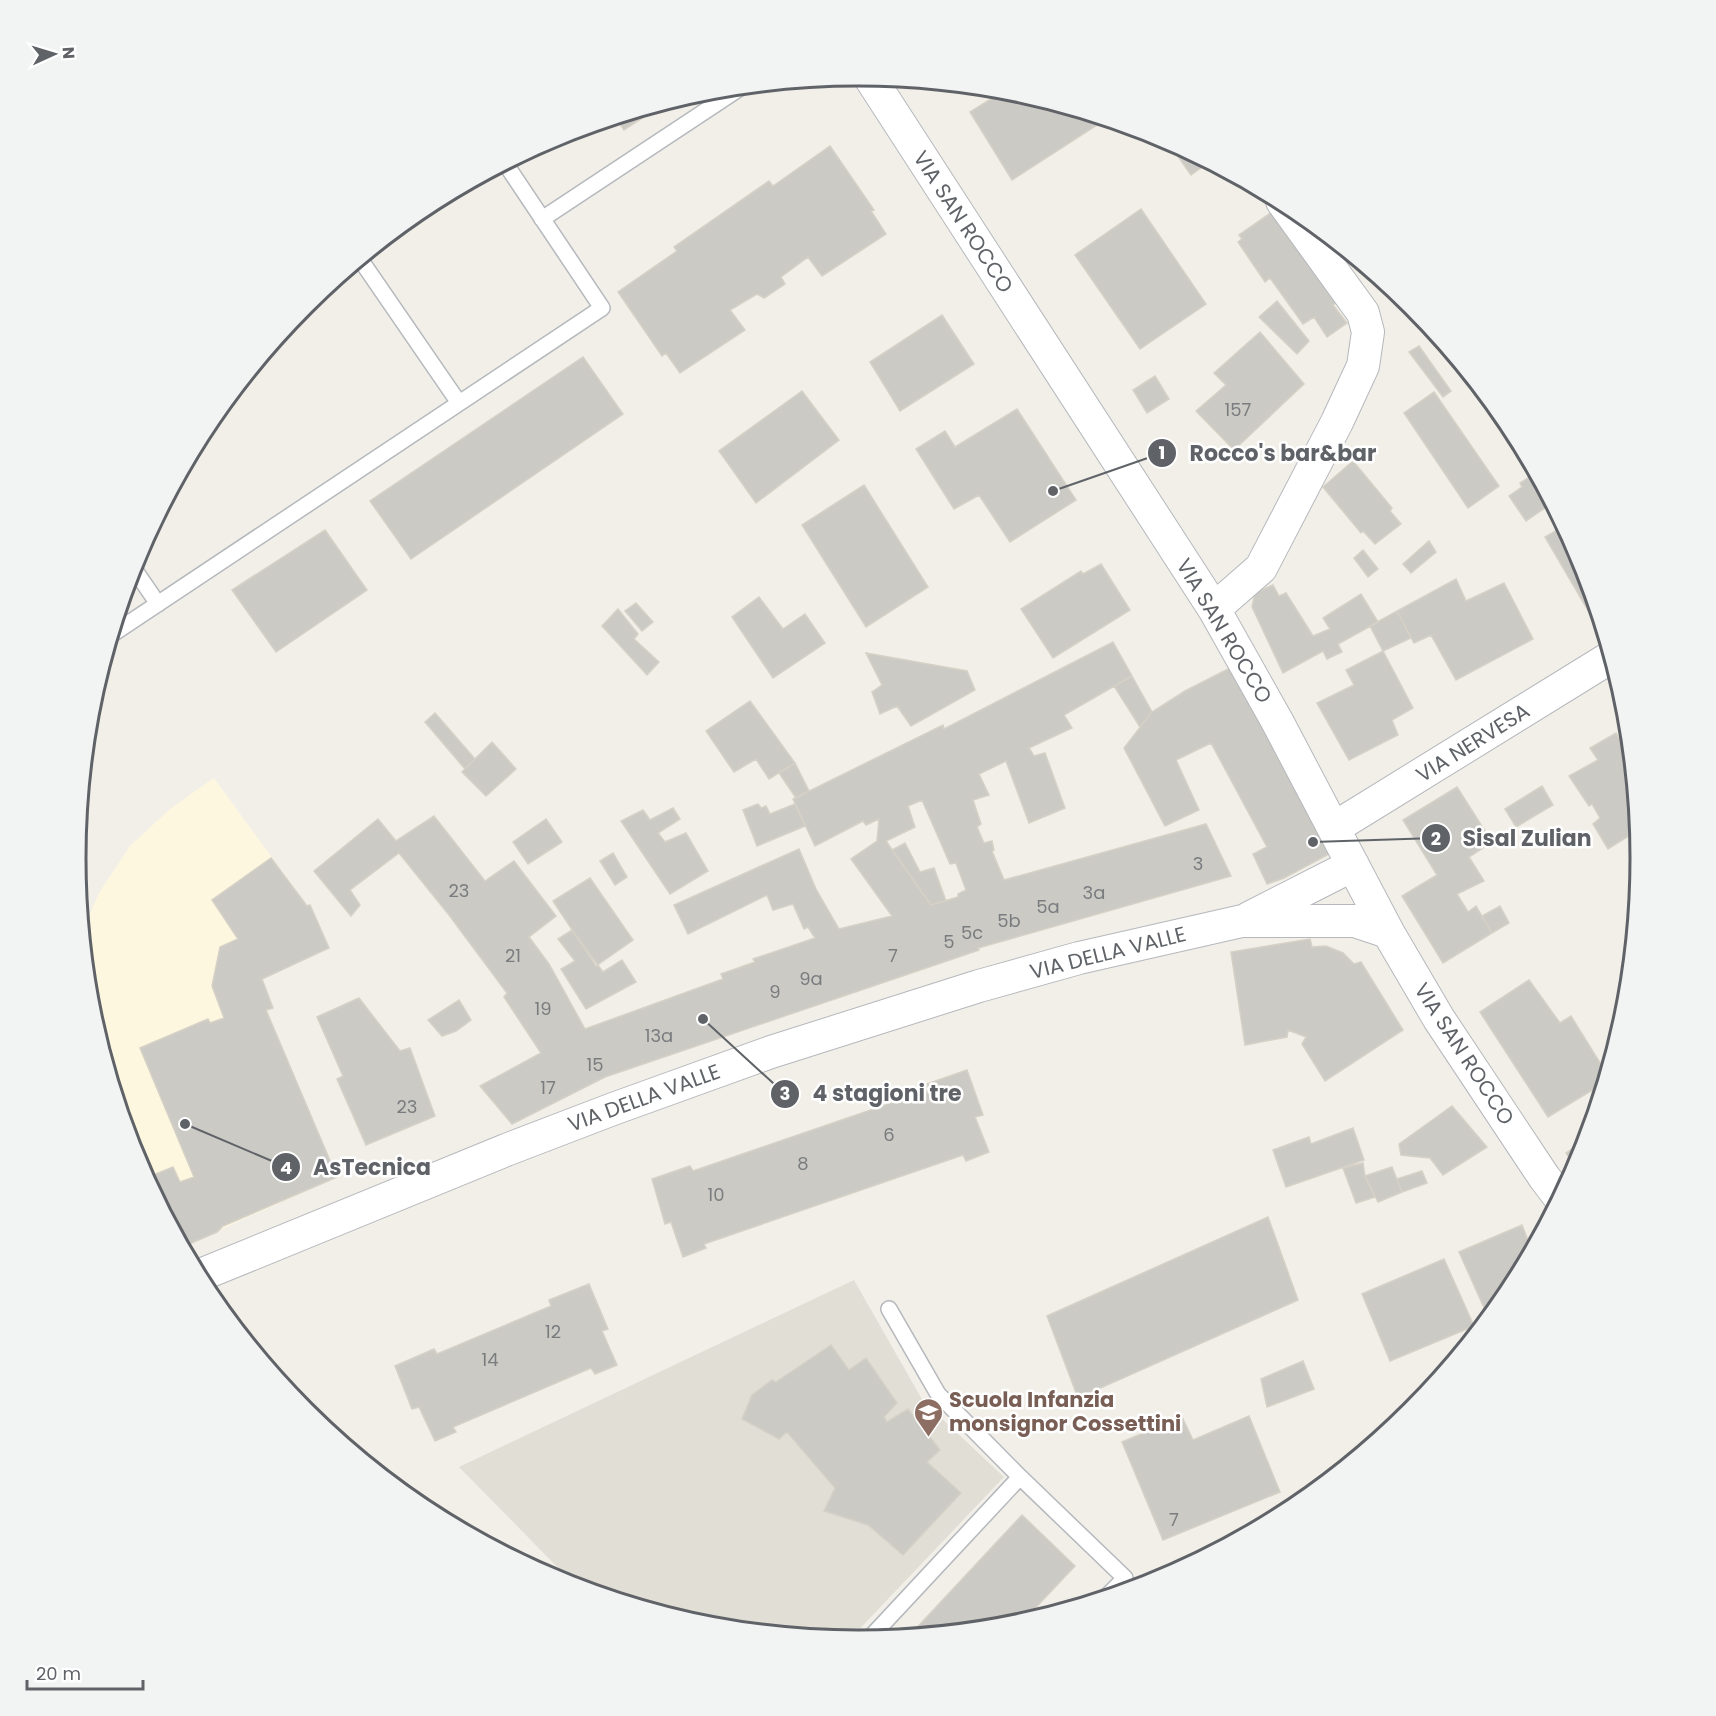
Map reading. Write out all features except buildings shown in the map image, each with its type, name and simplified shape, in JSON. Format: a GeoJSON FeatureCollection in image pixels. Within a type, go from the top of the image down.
{"type":"FeatureCollection","features":[{"type":"Feature","properties":{"kind":"street","name":"VIA SAN ROCCO"},"geometry":{"type":"LineString","coordinates":[[876,86],[1214,609],[1388,932],[1439,1019],[1555,1191]]}},
{"type":"Feature","properties":{"kind":"street"},"geometry":{"type":"LineString","coordinates":[[1214,609],[1261,568],[1336,422],[1363,366],[1367,351],[1368,332],[1363,313],[1299,224]]}},
{"type":"Feature","properties":{"kind":"street","name":"VIA NERVESA"},"geometry":{"type":"LineString","coordinates":[[1334,828],[1605,661]]}},
{"type":"Feature","properties":{"kind":"street","name":"VIA DELLA VALLE"},"geometry":{"type":"LineString","coordinates":[[1242,921],[1353,865]]}},
{"type":"Feature","properties":{"kind":"street","name":"VIA DELLA VALLE"},"geometry":{"type":"LineString","coordinates":[[207,1272],[506,1150],[771,1052],[979,986],[1079,958],[1242,921],[1355,921],[1388,932]]}},
{"type":"Feature","properties":{"kind":"lane"},"geometry":{"type":"LineString","coordinates":[[542,219],[727,97]]}},
{"type":"Feature","properties":{"kind":"lane"},"geometry":{"type":"LineString","coordinates":[[121,629],[602,308],[509,169]]}},
{"type":"Feature","properties":{"kind":"lane"},"geometry":{"type":"LineString","coordinates":[[364,264],[459,403]]}},
{"type":"Feature","properties":{"kind":"lane"},"geometry":{"type":"LineString","coordinates":[[139,576],[158,604]]}},
{"type":"Feature","properties":{"kind":"lane"},"geometry":{"type":"LineString","coordinates":[[888,1309],[938,1394],[1125,1578],[1117,1586]]}},
{"type":"Feature","properties":{"kind":"lane"},"geometry":{"type":"LineString","coordinates":[[878,1630],[1020,1477]]}},
{"type":"Feature","properties":{"kind":"shaded area"},"geometry":{"type":"Polygon","coordinates":[[[214,778],[307,906],[310,905],[329,948],[262,979],[273,1008],[266,1010],[337,1177],[189,1244],[144,1154],[126,1106],[100,1009],[88,918],[99,893],[130,846],[170,809],[214,778]]]}},
{"type":"Feature","properties":{"kind":"shaded area"},"geometry":{"type":"Polygon","coordinates":[[[854,1280],[923,1401],[1004,1477],[858,1630],[807,1629],[707,1616],[610,1590],[562,1572],[459,1467],[854,1280]]]}},
{"type":"Feature","properties":{"kind":"place","name":"Rocco's bar&bar"},"geometry":{"type":"Point","coordinates":[1053,491]}},
{"type":"Feature","properties":{"kind":"place","name":"Sisal Zulian"},"geometry":{"type":"Point","coordinates":[1313,842]}},
{"type":"Feature","properties":{"kind":"place","name":"4 stagioni tre"},"geometry":{"type":"Point","coordinates":[703,1019]}},
{"type":"Feature","properties":{"kind":"place","name":"AsTecnica"},"geometry":{"type":"Point","coordinates":[185,1124]}},
{"type":"Feature","properties":{"kind":"place","name":"Scuola Infanzia monsignor Cossettini"},"geometry":{"type":"Point","coordinates":[928,1438]}}]}
